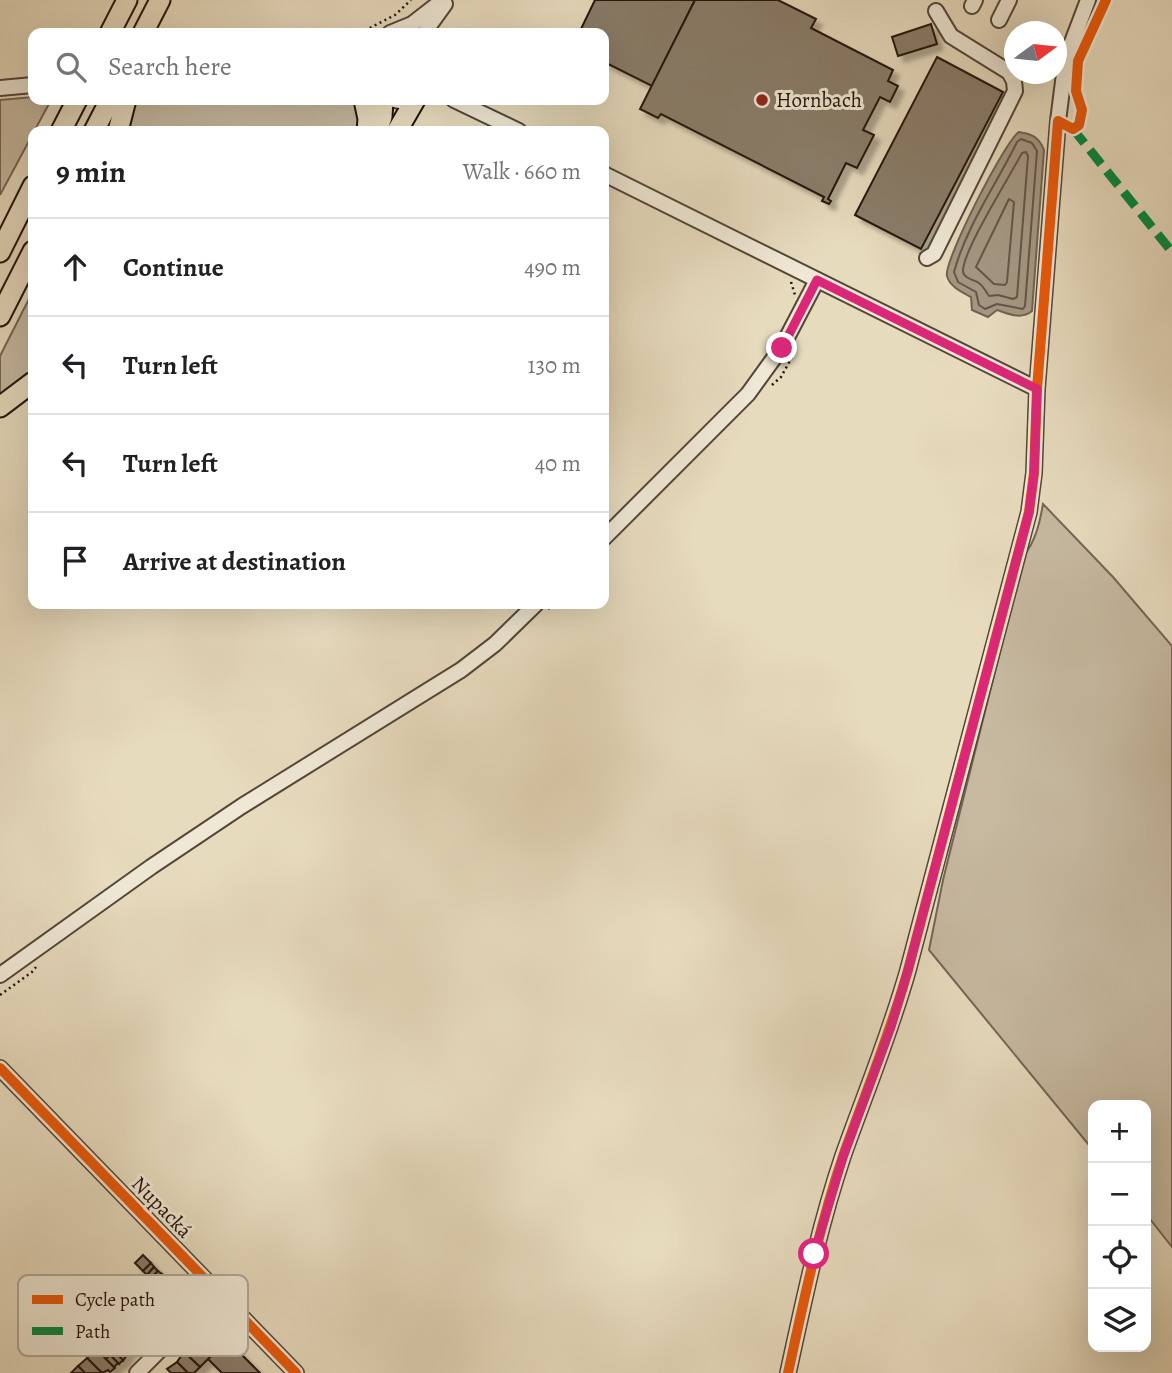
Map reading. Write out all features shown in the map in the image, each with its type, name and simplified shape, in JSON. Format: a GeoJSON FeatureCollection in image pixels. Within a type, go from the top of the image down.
{"type":"FeatureCollection","features":[{"type":"Feature","properties":{"kind":"highway"},"geometry":{"type":"LineString","coordinates":[[113,28],[127,0]]}},
{"type":"Feature","properties":{"kind":"highway"},"geometry":{"type":"LineString","coordinates":[[147,28],[160,0]]}},
{"type":"Feature","properties":{"kind":"highway"},"geometry":{"type":"LineString","coordinates":[[64,126],[74,105]]}},
{"type":"Feature","properties":{"kind":"highway"},"geometry":{"type":"LineString","coordinates":[[97,126],[107,105]]}},
{"type":"Feature","properties":{"kind":"highway"},"geometry":{"type":"LineString","coordinates":[[119,126],[125,105]]}},
{"type":"Feature","properties":{"kind":"highway"},"geometry":{"type":"LineString","coordinates":[[365,105],[368,126]]}},
{"type":"Feature","properties":{"kind":"highway"},"geometry":{"type":"LineString","coordinates":[[379,126],[383,105]]}},
{"type":"Feature","properties":{"kind":"highway"},"geometry":{"type":"LineString","coordinates":[[400,126],[413,105]]}},
{"type":"Feature","properties":{"kind":"highway"},"geometry":{"type":"LineString","coordinates":[[0,252],[28,196]]}},
{"type":"Feature","properties":{"kind":"highway"},"geometry":{"type":"LineString","coordinates":[[0,234],[22,208]]}},
{"type":"Feature","properties":{"kind":"highway"},"geometry":{"type":"LineString","coordinates":[[0,316],[28,261]]}},
{"type":"Feature","properties":{"kind":"highway"},"geometry":{"type":"LineString","coordinates":[[0,407],[28,386]]}},
{"type":"Feature","properties":{"kind":"street"},"geometry":{"type":"LineString","coordinates":[[402,28],[447,0]]}},
{"type":"Feature","properties":{"kind":"street"},"geometry":{"type":"LineString","coordinates":[[427,28],[447,0]]}},
{"type":"Feature","properties":{"kind":"street"},"geometry":{"type":"LineString","coordinates":[[439,28],[447,0]]}},
{"type":"Feature","properties":{"kind":"street"},"geometry":{"type":"LineString","coordinates":[[999,20],[1009,0]]}},
{"type":"Feature","properties":{"kind":"street"},"geometry":{"type":"LineString","coordinates":[[788,1373],[814,1254],[843,1157],[891,1027],[908,970],[1029,512],[1034,473],[1037,389],[1058,121],[1066,58],[1087,0]]}},
{"type":"Feature","properties":{"kind":"street"},"geometry":{"type":"LineString","coordinates":[[927,258],[934,254],[1015,91],[1009,72],[951,36],[936,11]]}},
{"type":"Feature","properties":{"kind":"street"},"geometry":{"type":"LineString","coordinates":[[0,88],[27,86]]}},
{"type":"Feature","properties":{"kind":"street"},"geometry":{"type":"LineString","coordinates":[[466,105],[509,126]]}},
{"type":"Feature","properties":{"kind":"street"},"geometry":{"type":"LineString","coordinates":[[609,176],[1037,389]]}},
{"type":"Feature","properties":{"kind":"street"},"geometry":{"type":"LineString","coordinates":[[609,533],[748,394],[782,348],[817,280]]}},
{"type":"Feature","properties":{"kind":"street"},"geometry":{"type":"LineString","coordinates":[[0,975],[242,806],[461,670],[495,644],[531,609]]}},
{"type":"Feature","properties":{"kind":"street","name":"Nupacká"},"geometry":{"type":"LineString","coordinates":[[0,1068],[200,1275]]}},
{"type":"Feature","properties":{"kind":"street","name":"Nupacká"},"geometry":{"type":"LineString","coordinates":[[248,1324],[296,1373]]}},
{"type":"Feature","properties":{"kind":"street"},"geometry":{"type":"LineString","coordinates":[[137,1373],[154,1356]]}},
{"type":"Feature","properties":{"kind":"path"},"geometry":{"type":"LineString","coordinates":[[370,28],[395,15],[411,0]]}},
{"type":"Feature","properties":{"kind":"shaded area"},"geometry":{"type":"Polygon","coordinates":[[[28,97],[28,105],[48,105],[37,126],[28,126],[28,143],[0,195],[0,100],[28,97]]]}},
{"type":"Feature","properties":{"kind":"shaded area"},"geometry":{"type":"Polygon","coordinates":[[[134,105],[357,105],[360,126],[128,126],[134,105]]]}},
{"type":"Feature","properties":{"kind":"shaded area"},"geometry":{"type":"Polygon","coordinates":[[[28,301],[28,376],[0,396],[0,356],[28,301]]]}},
{"type":"Feature","properties":{"kind":"shaded area"},"geometry":{"type":"Polygon","coordinates":[[[1043,504],[1113,577],[1172,646],[1172,1247],[1151,1220],[1151,1100],[1088,1100],[1088,1144],[929,950],[943,880],[1024,555],[1039,524],[1043,504]]]}},
{"type":"Feature","properties":{"kind":"water"},"geometry":{"type":"Polygon","coordinates":[[[1019,132],[1034,137],[1044,150],[1032,311],[1019,316],[997,310],[988,317],[972,310],[971,297],[957,289],[947,276],[948,266],[989,177],[1019,132]]]}},
{"type":"Feature","properties":{"kind":"building"},"geometry":{"type":"Polygon","coordinates":[[[595,0],[695,0],[652,86],[609,64],[609,28],[581,28],[595,0]]]}},
{"type":"Feature","properties":{"kind":"building","name":"Hornbach"},"geometry":{"type":"Polygon","coordinates":[[[695,0],[778,0],[816,19],[811,28],[893,70],[888,81],[898,86],[890,102],[880,97],[863,130],[874,135],[857,168],[846,163],[828,199],[831,201],[829,204],[822,201],[824,197],[661,114],[658,118],[640,109],[695,0]]]}},
{"type":"Feature","properties":{"kind":"building"},"geometry":{"type":"Polygon","coordinates":[[[931,24],[937,44],[898,56],[892,37],[931,24]]]}},
{"type":"Feature","properties":{"kind":"building"},"geometry":{"type":"Polygon","coordinates":[[[937,57],[1003,92],[921,249],[855,215],[937,57]]]}},
{"type":"Feature","properties":{"kind":"building"},"geometry":{"type":"Polygon","coordinates":[[[143,1255],[151,1263],[143,1271],[135,1263],[143,1255]]]}},
{"type":"Feature","properties":{"kind":"building"},"geometry":{"type":"Polygon","coordinates":[[[151,1263],[154,1267],[147,1275],[143,1271],[151,1263]]]}},
{"type":"Feature","properties":{"kind":"building"},"geometry":{"type":"Polygon","coordinates":[[[154,1267],[158,1271],[154,1275],[147,1275],[154,1267]]]}},
{"type":"Feature","properties":{"kind":"building"},"geometry":{"type":"Polygon","coordinates":[[[103,1356],[115,1368],[102,1373],[87,1358],[103,1356]]]}},
{"type":"Feature","properties":{"kind":"building"},"geometry":{"type":"Polygon","coordinates":[[[111,1356],[119,1356],[123,1360],[119,1364],[111,1356]]]}},
{"type":"Feature","properties":{"kind":"building"},"geometry":{"type":"Polygon","coordinates":[[[111,1356],[118,1363],[114,1367],[106,1359],[111,1356]]]}},
{"type":"Feature","properties":{"kind":"building"},"geometry":{"type":"Polygon","coordinates":[[[181,1356],[188,1356],[200,1367],[194,1373],[188,1373],[177,1362],[181,1356]]]}},
{"type":"Feature","properties":{"kind":"building"},"geometry":{"type":"Polygon","coordinates":[[[188,1356],[211,1356],[200,1367],[188,1356]]]}},
{"type":"Feature","properties":{"kind":"building"},"geometry":{"type":"Polygon","coordinates":[[[211,1356],[243,1356],[260,1373],[222,1373],[208,1359],[211,1356]]]}},
{"type":"Feature","properties":{"kind":"building"},"geometry":{"type":"Polygon","coordinates":[[[87,1358],[102,1373],[85,1373],[78,1366],[87,1358]]]}},
{"type":"Feature","properties":{"kind":"building"},"geometry":{"type":"Polygon","coordinates":[[[177,1362],[188,1373],[171,1373],[167,1369],[177,1362]]]}},
{"type":"Feature","properties":{"kind":"building"},"geometry":{"type":"Polygon","coordinates":[[[78,1366],[85,1373],[71,1373],[78,1366]]]}},
{"type":"Feature","properties":{"kind":"marked path"},"geometry":{"type":"LineString","coordinates":[[1073,129],[1172,252]]}},
{"type":"Feature","properties":{"kind":"cycle path"},"geometry":{"type":"LineString","coordinates":[[788,1373],[812,1264],[843,1156],[908,970],[1029,512],[1034,473],[1037,389],[1058,121],[1073,129],[1079,125],[1082,110],[1076,91],[1078,61],[1106,0]]}},
{"type":"Feature","properties":{"kind":"cycle path"},"geometry":{"type":"LineString","coordinates":[[0,1068],[201,1275]]}},
{"type":"Feature","properties":{"kind":"cycle path"},"geometry":{"type":"LineString","coordinates":[[248,1324],[296,1373]]}},
{"type":"Feature","properties":{"kind":"place","name":"Hornbach"},"geometry":{"type":"Point","coordinates":[762,100]}},
{"type":"Feature","properties":{"kind":"route"},"geometry":{"type":"LineString","coordinates":[[782,348],[817,280],[1037,389],[1034,473],[1029,512],[908,970],[891,1027],[843,1157],[814,1254]]}}]}
